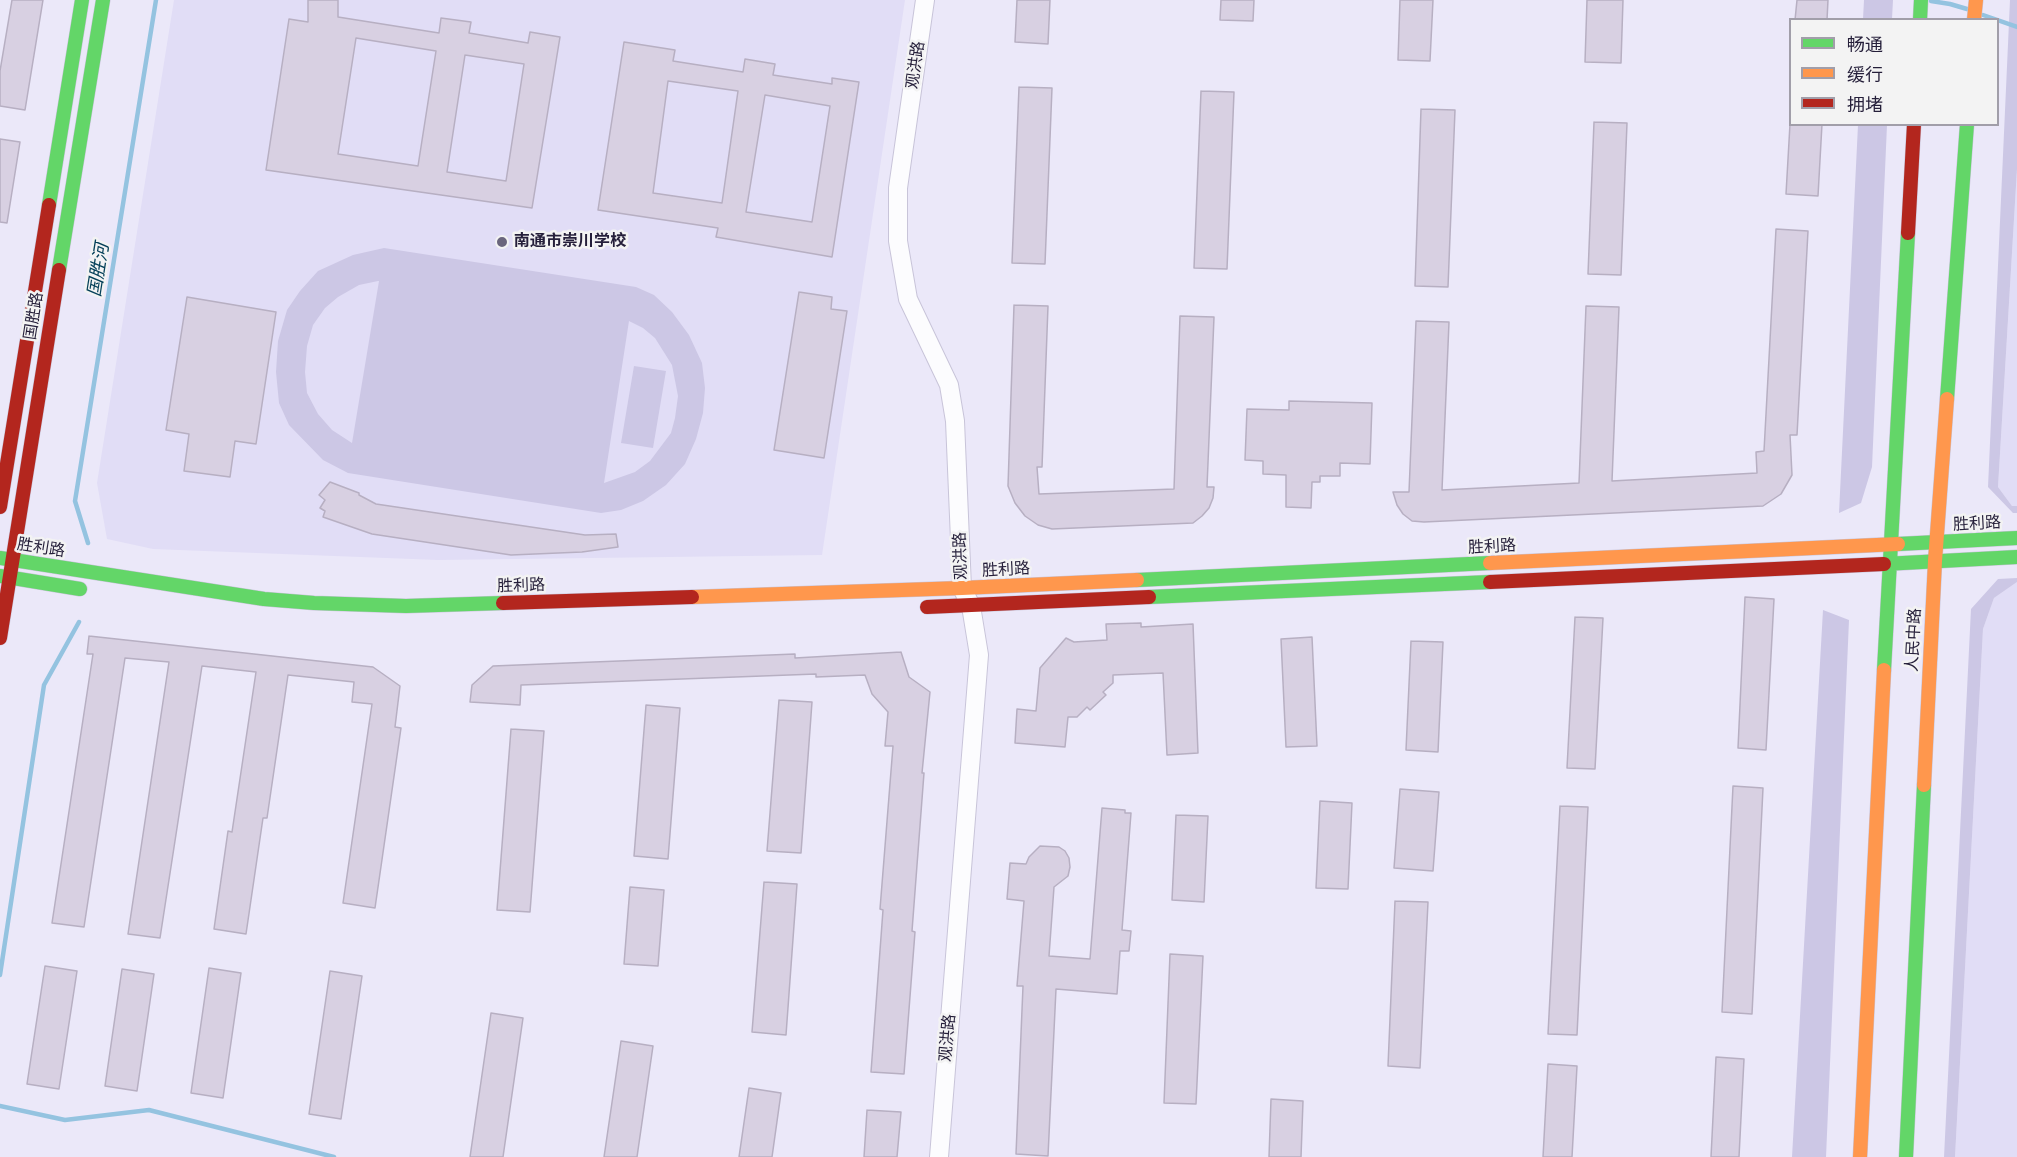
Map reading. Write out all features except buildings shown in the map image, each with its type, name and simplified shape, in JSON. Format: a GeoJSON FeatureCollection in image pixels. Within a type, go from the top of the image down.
{"type":"FeatureCollection","features":[{"type":"Feature","properties":{"kind":"street","name":"国胜路"},"geometry":{"type":"LineString","coordinates":[[0,507],[82,0]]}},
{"type":"Feature","properties":{"kind":"street","name":"国胜路"},"geometry":{"type":"LineString","coordinates":[[0,638],[6,559],[103,0]]}},
{"type":"Feature","properties":{"kind":"street","name":"观洪路"},"geometry":{"type":"LineString","coordinates":[[925,0],[898,188],[898,241],[908,299],[949,385],[955,421],[962,588],[971,606],[979,655],[939,1157]]}},
{"type":"Feature","properties":{"kind":"street"},"geometry":{"type":"LineString","coordinates":[[1920,18],[1921,0]]}},
{"type":"Feature","properties":{"kind":"street"},"geometry":{"type":"LineString","coordinates":[[1974,18],[1976,0]]}},
{"type":"Feature","properties":{"kind":"street","name":"人民中路"},"geometry":{"type":"LineString","coordinates":[[1860,1157],[1914,126]]}},
{"type":"Feature","properties":{"kind":"street","name":"人民中路"},"geometry":{"type":"LineString","coordinates":[[1906,1157],[1936,543],[1967,126]]}},
{"type":"Feature","properties":{"kind":"street","name":"胜利路"},"geometry":{"type":"LineString","coordinates":[[6,559],[264,599],[394,606],[962,588],[2017,538]]}},
{"type":"Feature","properties":{"kind":"street","name":"胜利路"},"geometry":{"type":"LineString","coordinates":[[912,608],[2017,557]]}},
{"type":"Feature","properties":{"kind":"street"},"geometry":{"type":"LineString","coordinates":[[5,577],[89,590]]}},
{"type":"Feature","properties":{"kind":"street","name":"胜利路"},"geometry":{"type":"LineString","coordinates":[[347,618],[522,616]]}},
{"type":"Feature","properties":{"kind":"shaded area","name":"南通市崇川学校"},"geometry":{"type":"Polygon","coordinates":[[[174,0],[905,0],[822,555],[438,560],[153,549],[107,539],[97,483],[174,0]]]}},
{"type":"Feature","properties":{"kind":"shaded area"},"geometry":{"type":"Polygon","coordinates":[[[1864,0],[1893,0],[1892,18],[1863,18],[1864,0]]]}},
{"type":"Feature","properties":{"kind":"shaded area"},"geometry":{"type":"Polygon","coordinates":[[[2010,0],[2017,0],[2017,169],[1998,487],[2012,506],[2017,506],[2017,513],[2013,513],[1988,487],[2010,0]]]}},
{"type":"Feature","properties":{"kind":"shaded area"},"geometry":{"type":"Polygon","coordinates":[[[1858,126],[1887,126],[1872,467],[1861,503],[1839,513],[1858,126]]]}},
{"type":"Feature","properties":{"kind":"shaded area"},"geometry":{"type":"Polygon","coordinates":[[[2017,169],[2017,506],[2012,506],[1998,487],[2017,169]]]}},
{"type":"Feature","properties":{"kind":"shaded area"},"geometry":{"type":"Polygon","coordinates":[[[384,248],[636,287],[654,295],[672,312],[689,335],[702,363],[705,388],[703,413],[696,439],[685,464],[666,485],[643,501],[621,510],[601,513],[348,473],[323,460],[289,425],[279,403],[276,372],[278,341],[287,310],[300,291],[318,271],[353,255],[384,248]],[[379,281],[359,285],[338,297],[325,308],[313,325],[307,346],[305,372],[307,393],[318,414],[332,430],[352,443],[379,281]],[[629,321],[604,483],[635,472],[650,461],[671,433],[675,418],[678,396],[672,365],[655,338],[643,328],[629,321]]]}},
{"type":"Feature","properties":{"kind":"shaded area"},"geometry":{"type":"Polygon","coordinates":[[[634,366],[666,371],[653,448],[621,443],[634,366]]]}},
{"type":"Feature","properties":{"kind":"shaded area"},"geometry":{"type":"Polygon","coordinates":[[[2017,578],[2017,582],[1994,598],[1983,629],[1955,1157],[1944,1157],[1971,609],[1998,579],[2017,578]]]}},
{"type":"Feature","properties":{"kind":"shaded area"},"geometry":{"type":"Polygon","coordinates":[[[2017,582],[2017,1157],[1955,1157],[1983,629],[1994,598],[2017,582]]]}},
{"type":"Feature","properties":{"kind":"shaded area"},"geometry":{"type":"Polygon","coordinates":[[[1823,610],[1849,620],[1826,1157],[1792,1157],[1823,610]]]}},
{"type":"Feature","properties":{"kind":"waterway","name":"国胜河"},"geometry":{"type":"LineString","coordinates":[[88,543],[75,501],[156,0]]}},
{"type":"Feature","properties":{"kind":"waterway"},"geometry":{"type":"LineString","coordinates":[[1931,1],[1967,9]]}},
{"type":"Feature","properties":{"kind":"waterway"},"geometry":{"type":"LineString","coordinates":[[1983,15],[1992,18]]}},
{"type":"Feature","properties":{"kind":"waterway"},"geometry":{"type":"LineString","coordinates":[[1999,21],[2017,27]]}},
{"type":"Feature","properties":{"kind":"waterway","name":"国胜河"},"geometry":{"type":"LineString","coordinates":[[0,975],[44,685],[79,622]]}},
{"type":"Feature","properties":{"kind":"waterway"},"geometry":{"type":"LineString","coordinates":[[0,1106],[65,1120],[149,1110],[334,1157]]}},
{"type":"Feature","properties":{"kind":"traffic: fast"},"geometry":{"type":"LineString","coordinates":[[49,205],[82,0]]}},
{"type":"Feature","properties":{"kind":"traffic: fast"},"geometry":{"type":"LineString","coordinates":[[59,270],[103,0]]}},
{"type":"Feature","properties":{"kind":"traffic: fast"},"geometry":{"type":"LineString","coordinates":[[1920,18],[1921,0]]}},
{"type":"Feature","properties":{"kind":"traffic: fast"},"geometry":{"type":"LineString","coordinates":[[1947,399],[1967,126]]}},
{"type":"Feature","properties":{"kind":"traffic: fast"},"geometry":{"type":"LineString","coordinates":[[1884,670],[1908,233]]}},
{"type":"Feature","properties":{"kind":"traffic: fast"},"geometry":{"type":"LineString","coordinates":[[1898,544],[2017,538]]}},
{"type":"Feature","properties":{"kind":"traffic: fast"},"geometry":{"type":"LineString","coordinates":[[1884,564],[2017,557]]}},
{"type":"Feature","properties":{"kind":"traffic: fast"},"geometry":{"type":"LineString","coordinates":[[0,558],[264,599],[406,606],[503,603]]}},
{"type":"Feature","properties":{"kind":"traffic: fast"},"geometry":{"type":"LineString","coordinates":[[1137,580],[1490,563]]}},
{"type":"Feature","properties":{"kind":"traffic: fast"},"geometry":{"type":"LineString","coordinates":[[0,576],[80,589]]}},
{"type":"Feature","properties":{"kind":"traffic: fast"},"geometry":{"type":"LineString","coordinates":[[1149,597],[1490,582]]}},
{"type":"Feature","properties":{"kind":"traffic: fast"},"geometry":{"type":"LineString","coordinates":[[1906,1157],[1924,785]]}},
{"type":"Feature","properties":{"kind":"traffic: slow"},"geometry":{"type":"LineString","coordinates":[[1974,18],[1976,0]]}},
{"type":"Feature","properties":{"kind":"traffic: slow"},"geometry":{"type":"LineString","coordinates":[[1924,785],[1935,561],[1947,399]]}},
{"type":"Feature","properties":{"kind":"traffic: slow"},"geometry":{"type":"LineString","coordinates":[[1490,563],[1898,544]]}},
{"type":"Feature","properties":{"kind":"traffic: slow"},"geometry":{"type":"LineString","coordinates":[[692,597],[1137,580]]}},
{"type":"Feature","properties":{"kind":"traffic: slow"},"geometry":{"type":"LineString","coordinates":[[1860,1157],[1884,670]]}},
{"type":"Feature","properties":{"kind":"traffic: jam"},"geometry":{"type":"LineString","coordinates":[[1908,233],[1914,126]]}},
{"type":"Feature","properties":{"kind":"traffic: jam"},"geometry":{"type":"LineString","coordinates":[[0,507],[49,205]]}},
{"type":"Feature","properties":{"kind":"traffic: jam"},"geometry":{"type":"LineString","coordinates":[[0,638],[59,270]]}},
{"type":"Feature","properties":{"kind":"traffic: jam"},"geometry":{"type":"LineString","coordinates":[[1490,582],[1884,564]]}},
{"type":"Feature","properties":{"kind":"traffic: jam"},"geometry":{"type":"LineString","coordinates":[[503,603],[692,597]]}},
{"type":"Feature","properties":{"kind":"traffic: jam"},"geometry":{"type":"LineString","coordinates":[[927,607],[1149,597]]}},
{"type":"Feature","properties":{"kind":"place","name":"南通市崇川学校"},"geometry":{"type":"Point","coordinates":[502,242]}}]}
